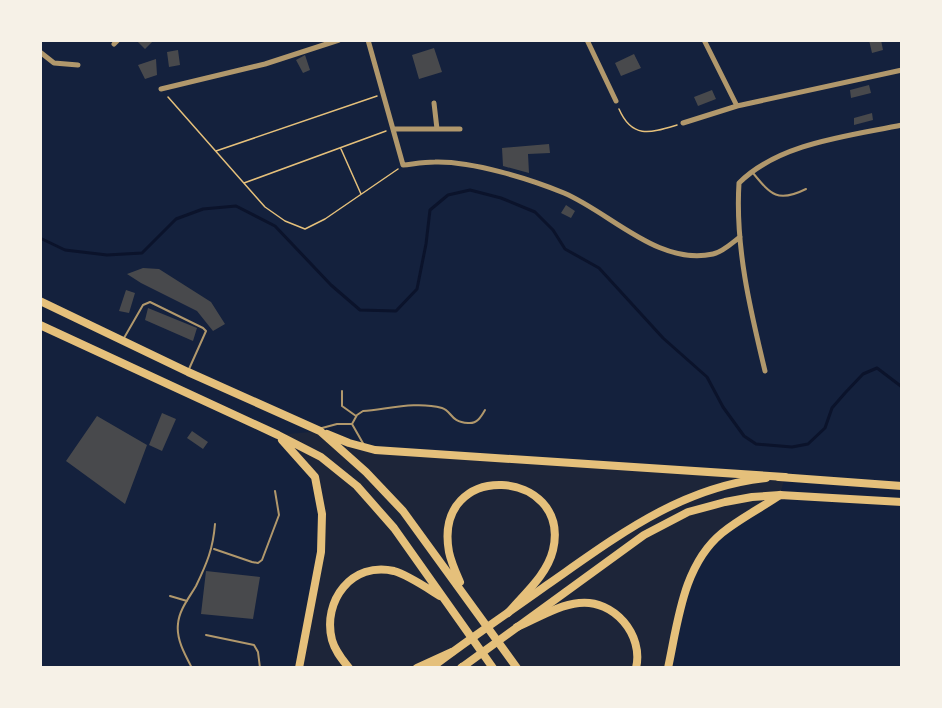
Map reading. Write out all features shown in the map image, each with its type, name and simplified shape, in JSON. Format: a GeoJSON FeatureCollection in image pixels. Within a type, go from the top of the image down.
{"type":"FeatureCollection","features":[{"type":"Feature","properties":{"kind":"main road"},"geometry":{"type":"LineString","coordinates":[[40,301],[188,372],[349,443],[365,447],[902,486]]}},
{"type":"Feature","properties":{"kind":"main road"},"geometry":{"type":"LineString","coordinates":[[40,325],[321,457],[357,486],[394,528],[492,666]]}},
{"type":"Feature","properties":{"kind":"main road"},"geometry":{"type":"LineString","coordinates":[[319,430],[366,472],[403,511],[517,667]]}},
{"type":"Feature","properties":{"kind":"main road"},"geometry":{"type":"LineString","coordinates":[[278,435],[315,477],[322,514],[321,552],[300,668]]}},
{"type":"Feature","properties":{"kind":"main road"},"geometry":{"type":"LineString","coordinates":[[431,668],[607,543],[651,515],[726,484],[785,477]]}},
{"type":"Feature","properties":{"kind":"main road"},"geometry":{"type":"LineString","coordinates":[[465,594],[449,555],[447,537],[450,517],[460,500],[474,491],[488,485],[503,484],[520,487],[545,506],[551,519],[554,536],[553,550],[542,574],[508,613]]}},
{"type":"Feature","properties":{"kind":"main road"},"geometry":{"type":"LineString","coordinates":[[668,668],[682,603],[698,560],[721,534],[780,495]]}},
{"type":"Feature","properties":{"kind":"main road"},"geometry":{"type":"LineString","coordinates":[[461,667],[644,535],[688,512],[752,497],[780,495],[902,502]]}},
{"type":"Feature","properties":{"kind":"main road"},"geometry":{"type":"LineString","coordinates":[[349,668],[338,654],[332,641],[330,625],[332,607],[339,591],[349,580],[367,572],[395,571],[444,598]]}},
{"type":"Feature","properties":{"kind":"main road"},"geometry":{"type":"LineString","coordinates":[[517,627],[579,603],[591,603],[606,608],[620,617],[630,629],[637,646],[636,668]]}},
{"type":"Feature","properties":{"kind":"main road"},"geometry":{"type":"LineString","coordinates":[[417,668],[452,652]]}},
{"type":"Feature","properties":{"kind":"street"},"geometry":{"type":"LineString","coordinates":[[161,89],[265,64],[339,40]]}},
{"type":"Feature","properties":{"kind":"street"},"geometry":{"type":"LineString","coordinates":[[368,40],[403,165],[435,162],[485,168],[528,181],[565,194],[664,251],[695,256],[716,254],[740,237]]}},
{"type":"Feature","properties":{"kind":"street"},"geometry":{"type":"LineString","coordinates":[[587,40],[616,101]]}},
{"type":"Feature","properties":{"kind":"street"},"geometry":{"type":"LineString","coordinates":[[705,40],[738,106]]}},
{"type":"Feature","properties":{"kind":"street"},"geometry":{"type":"LineString","coordinates":[[40,52],[54,63],[78,65]]}},
{"type":"Feature","properties":{"kind":"street"},"geometry":{"type":"LineString","coordinates":[[683,123],[738,106],[902,70]]}},
{"type":"Feature","properties":{"kind":"street"},"geometry":{"type":"LineString","coordinates":[[434,103],[437,129]]}},
{"type":"Feature","properties":{"kind":"street"},"geometry":{"type":"LineString","coordinates":[[765,371],[748,303],[737,206],[739,183],[751,171],[817,142],[902,125]]}},
{"type":"Feature","properties":{"kind":"street"},"geometry":{"type":"LineString","coordinates":[[393,129],[460,129]]}},
{"type":"Feature","properties":{"kind":"lane"},"geometry":{"type":"LineString","coordinates":[[751,171],[769,192],[792,196],[806,189]]}},
{"type":"Feature","properties":{"kind":"lane"},"geometry":{"type":"LineString","coordinates":[[123,339],[143,305],[150,302],[203,328],[205,334],[188,372]]}},
{"type":"Feature","properties":{"kind":"lane"},"geometry":{"type":"LineString","coordinates":[[342,391],[342,406],[356,416]]}},
{"type":"Feature","properties":{"kind":"lane"},"geometry":{"type":"LineString","coordinates":[[352,424],[356,416],[363,411],[415,406],[444,408],[454,420],[470,423],[481,418],[485,410]]}},
{"type":"Feature","properties":{"kind":"lane"},"geometry":{"type":"LineString","coordinates":[[319,430],[337,424],[352,424]]}},
{"type":"Feature","properties":{"kind":"lane"},"geometry":{"type":"LineString","coordinates":[[352,424],[365,447]]}},
{"type":"Feature","properties":{"kind":"lane"},"geometry":{"type":"LineString","coordinates":[[213,548],[252,562],[262,560],[279,515],[275,491]]}},
{"type":"Feature","properties":{"kind":"lane"},"geometry":{"type":"LineString","coordinates":[[192,668],[184,653],[177,625],[179,615],[213,548],[215,524]]}},
{"type":"Feature","properties":{"kind":"lane"},"geometry":{"type":"LineString","coordinates":[[170,596],[187,601]]}},
{"type":"Feature","properties":{"kind":"lane"},"geometry":{"type":"LineString","coordinates":[[206,635],[254,645],[258,652],[260,668]]}},
{"type":"Feature","properties":{"kind":"path"},"geometry":{"type":"LineString","coordinates":[[161,89],[265,207],[285,221],[305,229],[325,219],[403,165]]}},
{"type":"Feature","properties":{"kind":"path"},"geometry":{"type":"LineString","coordinates":[[216,151],[383,94]]}},
{"type":"Feature","properties":{"kind":"path"},"geometry":{"type":"LineString","coordinates":[[616,101],[624,121],[632,128],[644,132],[683,123]]}},
{"type":"Feature","properties":{"kind":"path"},"geometry":{"type":"LineString","coordinates":[[244,183],[393,129]]}},
{"type":"Feature","properties":{"kind":"path"},"geometry":{"type":"LineString","coordinates":[[340,148],[361,195]]}},
{"type":"Feature","properties":{"kind":"shaded area"},"geometry":{"type":"Polygon","coordinates":[[[320,431],[375,450],[785,477],[780,495],[721,534],[698,560],[668,667],[300,667],[321,552],[322,514],[315,477],[278,435],[320,431]]]}},
{"type":"Feature","properties":{"kind":"building"},"geometry":{"type":"Polygon","coordinates":[[[136,40],[154,40],[145,49],[136,40]]]}},
{"type":"Feature","properties":{"kind":"building"},"geometry":{"type":"Polygon","coordinates":[[[869,40],[881,40],[883,50],[872,53],[869,40]]]}},
{"type":"Feature","properties":{"kind":"building"},"geometry":{"type":"Polygon","coordinates":[[[434,48],[442,72],[419,79],[412,55],[434,48]]]}},
{"type":"Feature","properties":{"kind":"building"},"geometry":{"type":"Polygon","coordinates":[[[178,50],[180,65],[169,67],[167,52],[178,50]]]}},
{"type":"Feature","properties":{"kind":"building"},"geometry":{"type":"Polygon","coordinates":[[[634,54],[641,68],[621,76],[615,63],[634,54]]]}},
{"type":"Feature","properties":{"kind":"building"},"geometry":{"type":"Polygon","coordinates":[[[305,55],[310,70],[303,73],[296,60],[305,55]]]}},
{"type":"Feature","properties":{"kind":"building"},"geometry":{"type":"Polygon","coordinates":[[[156,59],[157,75],[145,79],[138,65],[156,59]]]}},
{"type":"Feature","properties":{"kind":"building"},"geometry":{"type":"Polygon","coordinates":[[[869,85],[871,93],[851,98],[850,90],[869,85]]]}},
{"type":"Feature","properties":{"kind":"building"},"geometry":{"type":"Polygon","coordinates":[[[712,90],[716,99],[698,106],[694,97],[712,90]]]}},
{"type":"Feature","properties":{"kind":"building"},"geometry":{"type":"Polygon","coordinates":[[[872,113],[873,120],[854,125],[854,118],[872,113]]]}},
{"type":"Feature","properties":{"kind":"building"},"geometry":{"type":"Polygon","coordinates":[[[549,144],[550,153],[528,154],[529,173],[503,166],[502,148],[549,144]]]}},
{"type":"Feature","properties":{"kind":"building"},"geometry":{"type":"Polygon","coordinates":[[[566,205],[575,211],[571,218],[561,213],[566,205]]]}},
{"type":"Feature","properties":{"kind":"building"},"geometry":{"type":"Polygon","coordinates":[[[143,268],[159,269],[211,302],[225,324],[213,331],[197,311],[127,274],[143,268]]]}},
{"type":"Feature","properties":{"kind":"building"},"geometry":{"type":"Polygon","coordinates":[[[126,290],[135,293],[129,313],[119,311],[126,290]]]}},
{"type":"Feature","properties":{"kind":"building"},"geometry":{"type":"Polygon","coordinates":[[[148,308],[197,328],[193,341],[145,320],[148,308]]]}},
{"type":"Feature","properties":{"kind":"building"},"geometry":{"type":"Polygon","coordinates":[[[162,413],[176,419],[162,451],[149,445],[162,413]]]}},
{"type":"Feature","properties":{"kind":"building"},"geometry":{"type":"Polygon","coordinates":[[[97,416],[147,445],[125,504],[66,461],[97,416]]]}},
{"type":"Feature","properties":{"kind":"building"},"geometry":{"type":"Polygon","coordinates":[[[192,431],[208,442],[203,449],[187,438],[192,431]]]}},
{"type":"Feature","properties":{"kind":"building"},"geometry":{"type":"Polygon","coordinates":[[[206,571],[260,577],[253,619],[201,614],[206,571]]]}},
{"type":"Feature","properties":{"kind":"waterway"},"geometry":{"type":"LineString","coordinates":[[40,238],[65,250],[107,255],[142,253],[176,219],[203,209],[236,206],[275,226],[331,285],[360,310],[396,311],[417,289],[430,210],[448,195],[470,190],[501,198],[535,212],[553,230],[565,249],[599,268],[663,338],[707,377],[723,407],[744,436],[756,444],[792,447],[808,444],[825,428],[832,408],[845,393],[863,374],[877,368],[902,387]]}}]}
